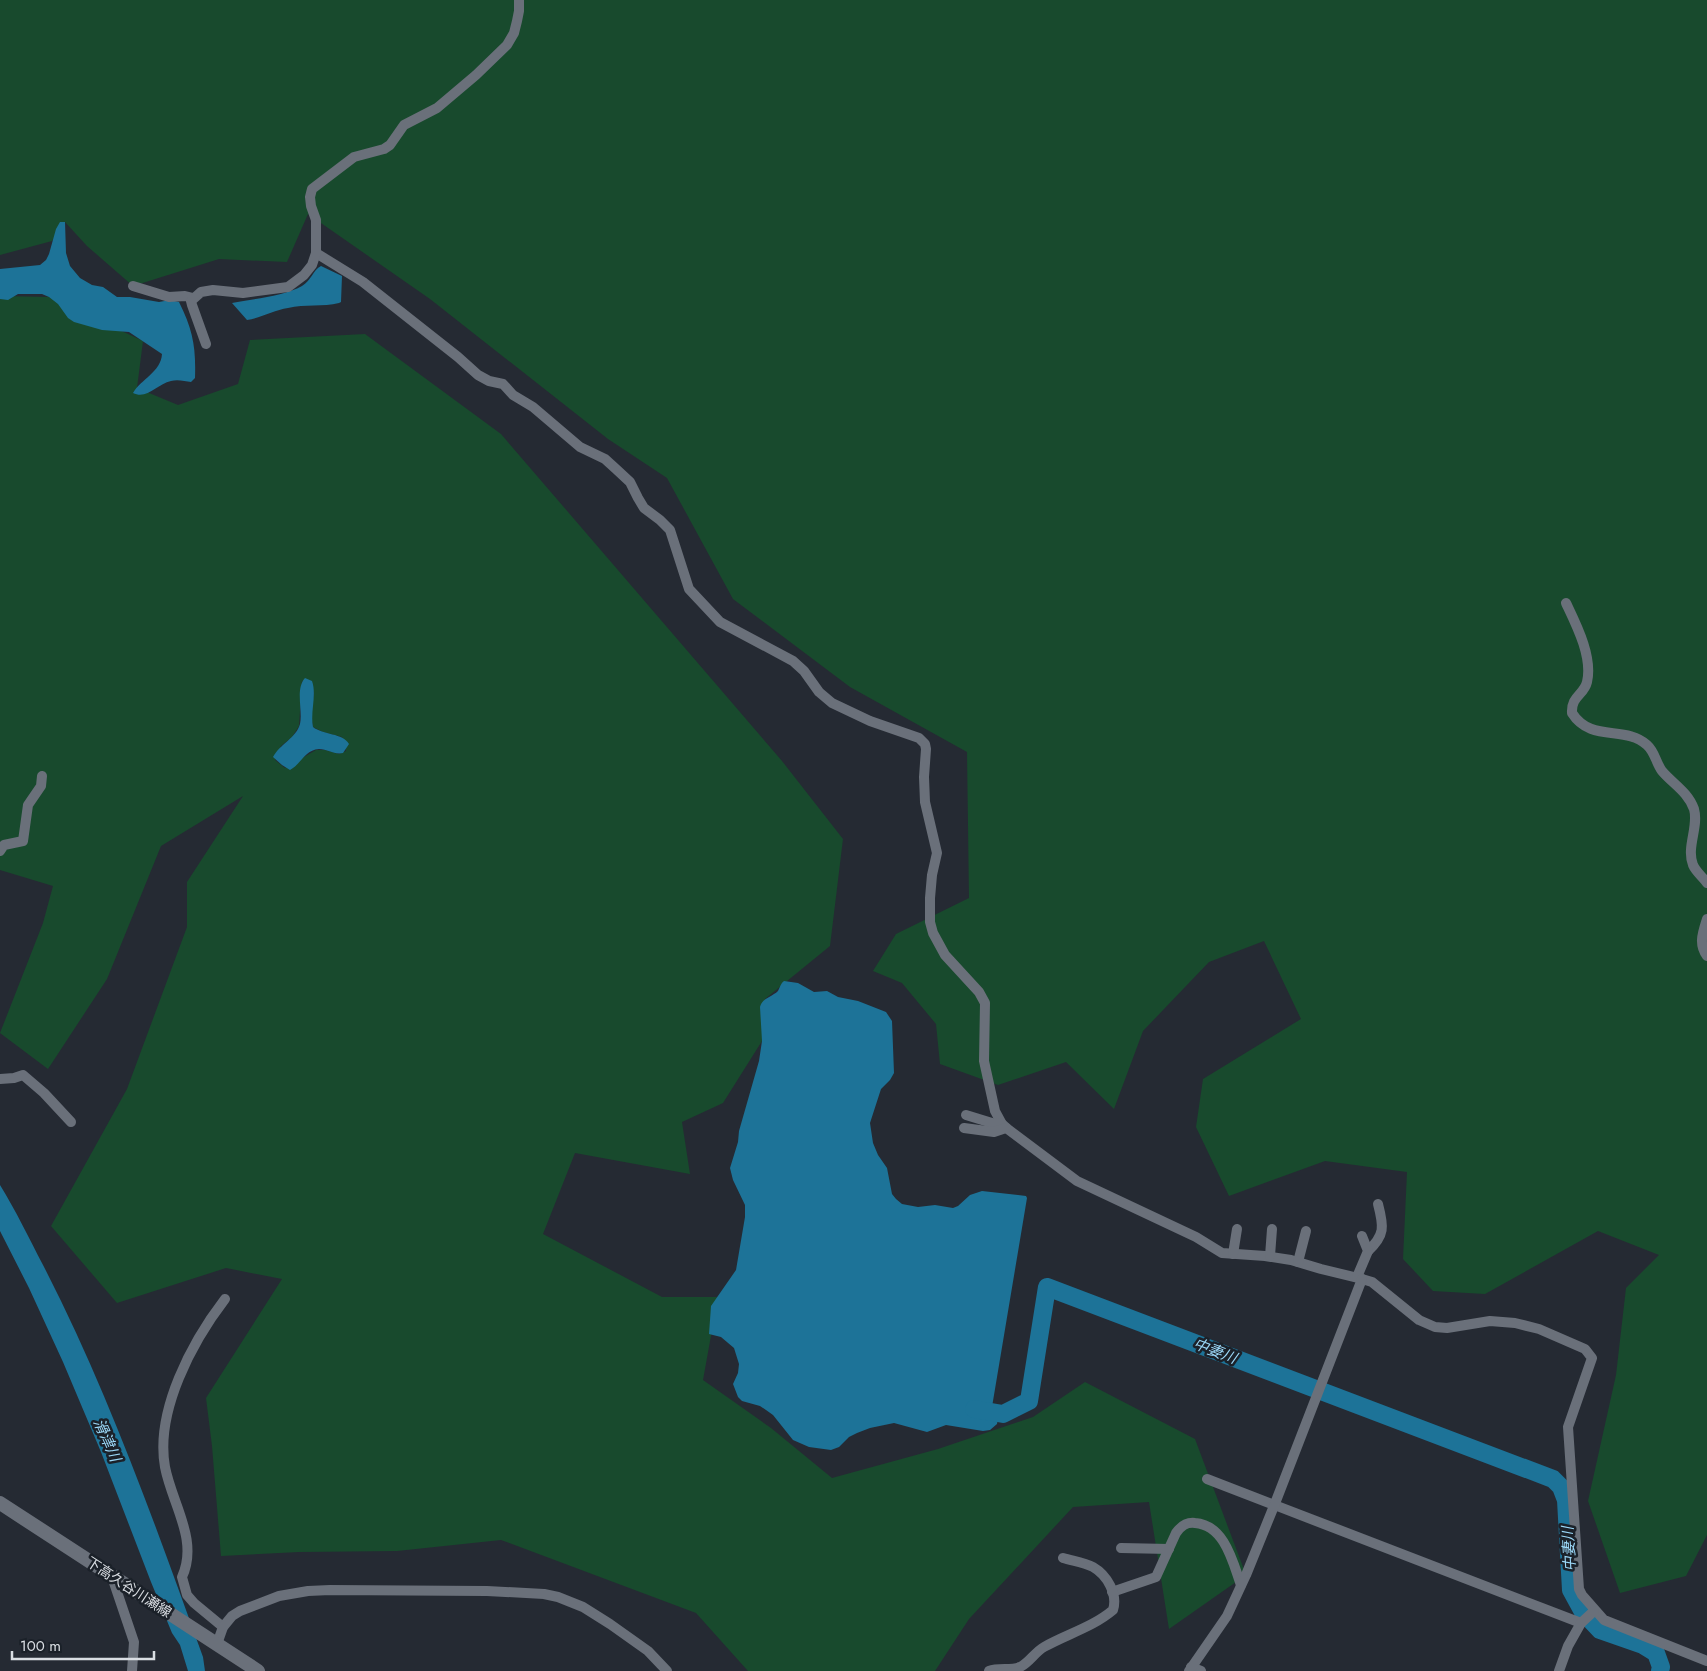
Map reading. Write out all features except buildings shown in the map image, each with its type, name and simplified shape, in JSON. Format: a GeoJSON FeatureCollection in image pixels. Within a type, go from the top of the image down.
{"type":"FeatureCollection","features":[{"type":"Feature","properties":{"kind":"main road","name":"下高久谷川瀬線"},"geometry":{"type":"LineString","coordinates":[[0,1504],[258,1671]]}},
{"type":"Feature","properties":{"kind":"street"},"geometry":{"type":"LineString","coordinates":[[206,344],[192,306],[191,301],[193,298],[201,292],[213,290],[243,293],[288,287],[304,275],[312,265],[316,253],[316,220],[310,197],[312,189],[354,157],[384,149],[390,145],[404,126],[437,108],[476,76],[507,45],[514,32],[520,11],[518,0]]}},
{"type":"Feature","properties":{"kind":"street"},"geometry":{"type":"LineString","coordinates":[[316,253],[364,282],[478,375],[489,382],[503,384],[513,394],[542,414],[575,444],[605,459],[616,469],[630,482],[644,508],[670,530],[689,589],[720,622],[793,661],[804,671],[818,692],[832,703],[870,721],[919,738],[925,744],[925,802],[937,853],[932,875],[930,922],[933,933],[945,955],[979,992],[985,1003],[984,1061],[995,1111],[1004,1126]]}},
{"type":"Feature","properties":{"kind":"street"},"geometry":{"type":"LineString","coordinates":[[133,286],[169,297],[184,296],[193,298]]}},
{"type":"Feature","properties":{"kind":"street"},"geometry":{"type":"LineString","coordinates":[[1566,602],[1584,646],[1587,666],[1587,684],[1573,702],[1572,713],[1583,725],[1595,731],[1639,740],[1649,748],[1662,772],[1681,788],[1694,810],[1692,858],[1695,868],[1707,883]]}},
{"type":"Feature","properties":{"kind":"street"},"geometry":{"type":"LineString","coordinates":[[0,851],[4,846],[23,841],[28,805],[41,786],[42,776]]}},
{"type":"Feature","properties":{"kind":"street"},"geometry":{"type":"LineString","coordinates":[[1707,919],[1702,938],[1703,951],[1707,956]]}},
{"type":"Feature","properties":{"kind":"street"},"geometry":{"type":"LineString","coordinates":[[0,1079],[23,1075],[44,1093],[72,1122]]}},
{"type":"Feature","properties":{"kind":"street"},"geometry":{"type":"LineString","coordinates":[[966,1115],[1004,1126],[1053,1164],[1078,1180],[1196,1237],[1222,1253],[1270,1256],[1372,1282],[1426,1324],[1447,1328],[1490,1321],[1515,1323],[1539,1329],[1585,1349],[1592,1358],[1572,1414],[1568,1432],[1579,1589],[1588,1616]]}},
{"type":"Feature","properties":{"kind":"street"},"geometry":{"type":"LineString","coordinates":[[964,1128],[994,1132],[1004,1126]]}},
{"type":"Feature","properties":{"kind":"street"},"geometry":{"type":"LineString","coordinates":[[1194,1670],[1227,1616],[1241,1585],[1319,1390],[1368,1251],[1380,1238],[1382,1220],[1378,1204]]}},
{"type":"Feature","properties":{"kind":"street"},"geometry":{"type":"LineString","coordinates":[[1234,1254],[1237,1228]]}},
{"type":"Feature","properties":{"kind":"street"},"geometry":{"type":"LineString","coordinates":[[1270,1256],[1272,1229]]}},
{"type":"Feature","properties":{"kind":"street"},"geometry":{"type":"LineString","coordinates":[[1298,1262],[1306,1231]]}},
{"type":"Feature","properties":{"kind":"street"},"geometry":{"type":"LineString","coordinates":[[1362,1236],[1368,1251]]}},
{"type":"Feature","properties":{"kind":"street"},"geometry":{"type":"LineString","coordinates":[[223,1627],[194,1603],[188,1595],[182,1577],[186,1569],[188,1555],[187,1541],[165,1468],[163,1432],[178,1379],[200,1334],[225,1299]]}},
{"type":"Feature","properties":{"kind":"street"},"geometry":{"type":"LineString","coordinates":[[1207,1479],[1274,1506],[1604,1620],[1707,1661]]}},
{"type":"Feature","properties":{"kind":"street"},"geometry":{"type":"LineString","coordinates":[[1112,1592],[1156,1577],[1176,1533],[1180,1527],[1188,1523],[1202,1524],[1212,1529],[1222,1539],[1229,1552],[1241,1585]]}},
{"type":"Feature","properties":{"kind":"street"},"geometry":{"type":"LineString","coordinates":[[1121,1548],[1169,1549]]}},
{"type":"Feature","properties":{"kind":"street"},"geometry":{"type":"LineString","coordinates":[[989,1671],[1018,1668],[1025,1665],[1032,1656],[1044,1647],[1104,1618],[1113,1610],[1115,1598],[1103,1576],[1094,1568],[1063,1558]]}},
{"type":"Feature","properties":{"kind":"street"},"geometry":{"type":"LineString","coordinates":[[110,1574],[134,1642],[132,1671]]}},
{"type":"Feature","properties":{"kind":"street"},"geometry":{"type":"LineString","coordinates":[[213,1642],[232,1616],[240,1611],[279,1596],[308,1591],[435,1590],[544,1594],[574,1602],[583,1607],[648,1651],[667,1671]]}},
{"type":"Feature","properties":{"kind":"street"},"geometry":{"type":"LineString","coordinates":[[1559,1671],[1568,1646],[1588,1616]]}},
{"type":"Feature","properties":{"kind":"green space"},"geometry":{"type":"Polygon","coordinates":[[[0,0],[1707,0],[1707,1535],[1686,1576],[1620,1593],[1588,1501],[1616,1375],[1626,1288],[1659,1255],[1598,1231],[1485,1294],[1433,1291],[1403,1259],[1407,1172],[1325,1161],[1229,1196],[1196,1127],[1203,1079],[1301,1019],[1264,941],[1209,962],[1143,1031],[1114,1109],[1066,1062],[998,1085],[940,1064],[936,1024],[902,983],[873,971],[896,934],[969,898],[967,752],[850,687],[733,599],[667,478],[608,439],[430,299],[308,214],[287,262],[219,259],[133,286],[87,246],[65,222],[52,241],[0,255],[0,0]]]}},
{"type":"Feature","properties":{"kind":"green space"},"geometry":{"type":"Polygon","coordinates":[[[0,296],[49,297],[143,341],[137,388],[178,405],[238,384],[250,340],[365,334],[501,434],[782,761],[843,839],[830,946],[765,999],[762,1041],[723,1103],[682,1122],[690,1174],[575,1153],[543,1234],[662,1297],[718,1297],[703,1380],[771,1428],[832,1478],[938,1449],[1033,1417],[1085,1382],[1195,1439],[1246,1575],[1169,1629],[1149,1502],[1073,1507],[969,1619],[935,1671],[748,1671],[696,1613],[501,1540],[397,1551],[299,1552],[221,1556],[206,1398],[282,1279],[226,1268],[117,1303],[51,1226],[127,1089],[187,927],[187,882],[243,796],[161,846],[107,979],[48,1069],[0,1033],[43,923],[53,886],[0,870],[0,296]],[[302,681],[299,726],[292,737],[281,746],[275,760],[285,768],[316,750],[325,750],[339,754],[346,751],[342,737],[313,727],[311,715],[314,692],[302,681]]]}},
{"type":"Feature","properties":{"kind":"water"},"geometry":{"type":"Polygon","coordinates":[[[60,222],[65,222],[66,253],[70,266],[80,278],[92,285],[103,287],[117,297],[130,297],[159,302],[170,300],[179,302],[188,321],[194,348],[195,378],[191,382],[173,380],[147,393],[138,395],[133,393],[158,366],[162,354],[129,332],[102,330],[74,322],[68,318],[58,304],[42,294],[18,294],[8,300],[0,299],[0,269],[40,265],[49,254],[56,229],[60,222]]]}},
{"type":"Feature","properties":{"kind":"water"},"geometry":{"type":"Polygon","coordinates":[[[321,266],[342,276],[341,302],[288,308],[247,320],[232,303],[268,297],[295,289],[305,284],[321,266]]]}},
{"type":"Feature","properties":{"kind":"water"},"geometry":{"type":"Polygon","coordinates":[[[305,678],[312,681],[313,686],[313,727],[338,736],[349,744],[343,753],[322,749],[314,750],[290,770],[273,757],[298,729],[301,719],[300,688],[305,678]]]}},
{"type":"Feature","properties":{"kind":"water"},"geometry":{"type":"Polygon","coordinates":[[[784,981],[798,983],[814,992],[827,991],[838,997],[858,1001],[886,1012],[892,1021],[894,1073],[881,1089],[870,1123],[873,1143],[878,1155],[887,1168],[892,1194],[896,1199],[902,1204],[918,1207],[935,1205],[953,1208],[970,1195],[982,1191],[1026,1196],[1027,1198],[992,1407],[998,1418],[997,1424],[990,1430],[983,1431],[946,1425],[927,1432],[894,1423],[857,1433],[849,1437],[839,1447],[831,1450],[809,1447],[793,1440],[773,1415],[766,1410],[760,1406],[742,1401],[738,1397],[733,1384],[738,1373],[739,1364],[734,1348],[721,1337],[709,1334],[711,1306],[736,1270],[745,1217],[745,1205],[733,1180],[730,1168],[759,1061],[762,1041],[760,1007],[765,1000],[778,991],[784,981]]]}},
{"type":"Feature","properties":{"kind":"water","name":"滑津川"},"geometry":{"type":"Polygon","coordinates":[[[0,1185],[67,1313],[110,1409],[167,1557],[203,1657],[205,1671],[188,1671],[180,1645],[172,1633],[101,1452],[63,1362],[0,1231],[0,1185]]]}},
{"type":"Feature","properties":{"kind":"waterway","name":"中妻川"},"geometry":{"type":"LineString","coordinates":[[974,1409],[1003,1414],[1029,1401],[1047,1287],[1553,1479],[1561,1487],[1566,1500],[1571,1590],[1583,1612],[1600,1630],[1643,1645],[1656,1653],[1661,1667],[1660,1671]]}}]}
